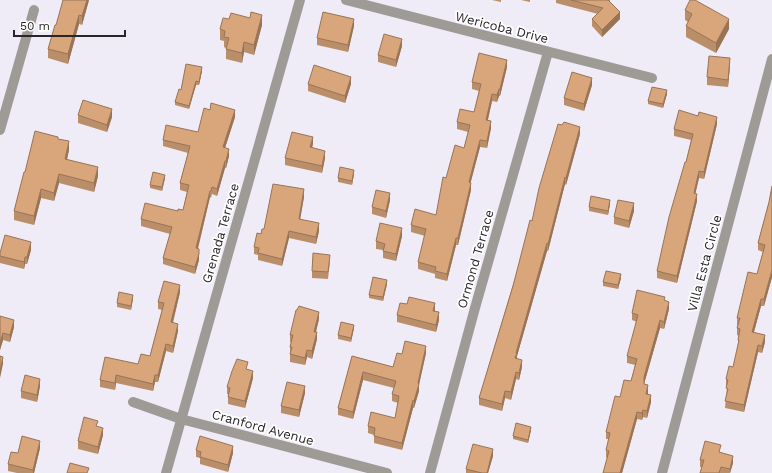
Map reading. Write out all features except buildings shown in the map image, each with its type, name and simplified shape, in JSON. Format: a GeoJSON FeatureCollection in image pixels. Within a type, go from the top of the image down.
{"type":"FeatureCollection","features":[{"type":"Feature","properties":{"kind":"street","name":"Grenada Terrace"},"geometry":{"type":"LineString","coordinates":[[166,473],[300,0]]}},
{"type":"Feature","properties":{"kind":"street","name":"Wericoba Drive"},"geometry":{"type":"LineString","coordinates":[[346,0],[652,78]]}},
{"type":"Feature","properties":{"kind":"street"},"geometry":{"type":"LineString","coordinates":[[0,130],[34,10]]}},
{"type":"Feature","properties":{"kind":"street","name":"Ormond Terrace"},"geometry":{"type":"LineString","coordinates":[[430,473],[477,300],[548,52]]}},
{"type":"Feature","properties":{"kind":"street","name":"Villa Esta Circle"},"geometry":{"type":"LineString","coordinates":[[662,473],[772,59]]}},
{"type":"Feature","properties":{"kind":"street","name":"Cranford Avenue"},"geometry":{"type":"LineString","coordinates":[[133,402],[181,419],[387,473]]}}]}
